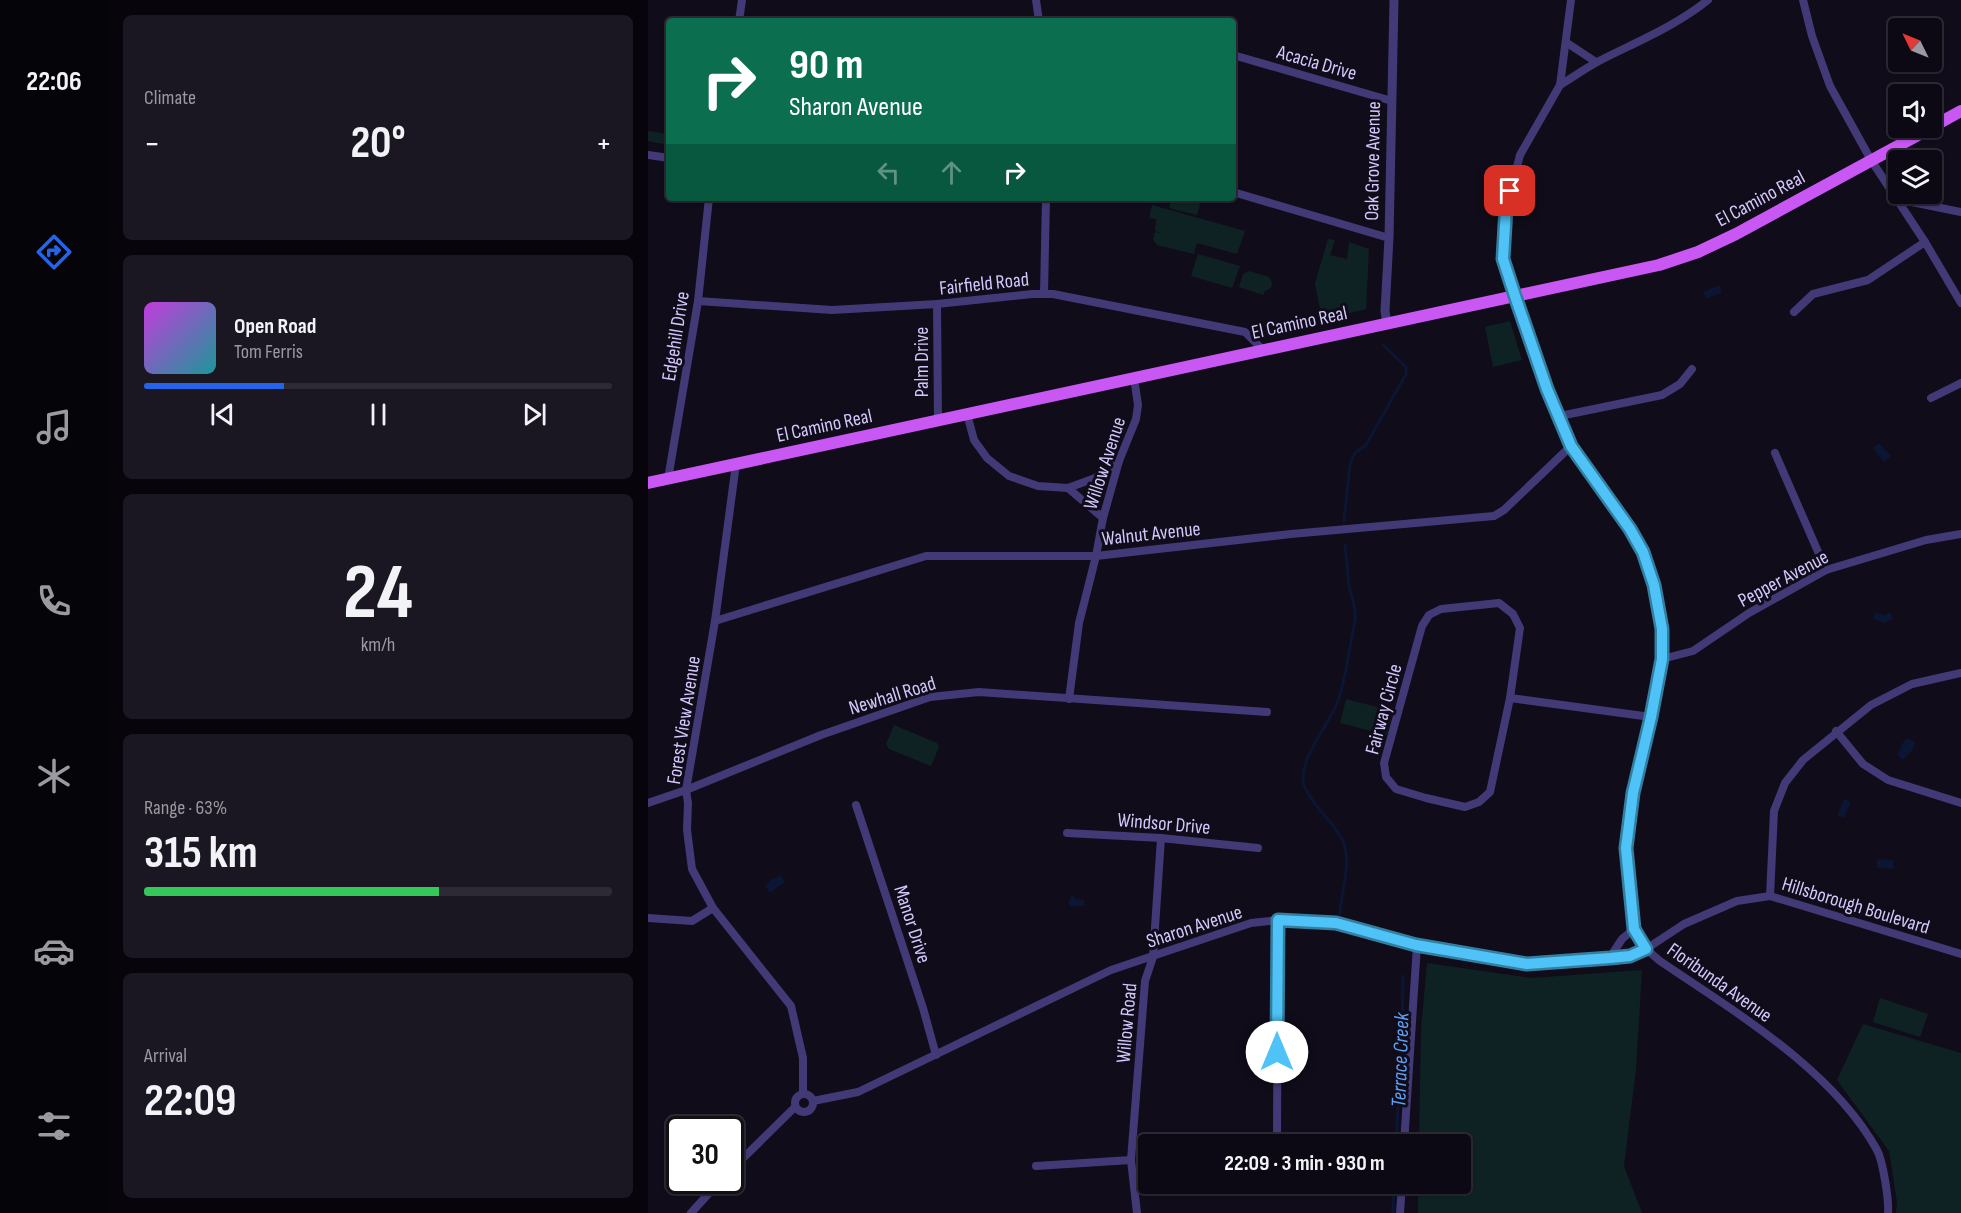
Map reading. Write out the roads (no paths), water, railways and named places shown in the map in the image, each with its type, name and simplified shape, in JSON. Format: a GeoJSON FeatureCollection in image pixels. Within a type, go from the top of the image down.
{"type":"FeatureCollection","features":[{"type":"Feature","properties":{"kind":"main road","name":"El Camino Real"},"geometry":{"type":"LineString","coordinates":[[1942,121],[1961,111]]}},
{"type":"Feature","properties":{"kind":"main road","name":"El Camino Real"},"geometry":{"type":"LineString","coordinates":[[648,483],[1659,265],[1698,252],[1737,234],[1912,138]]}},
{"type":"Feature","properties":{"kind":"street"},"geometry":{"type":"LineString","coordinates":[[739,18],[742,0]]}},
{"type":"Feature","properties":{"kind":"street"},"geometry":{"type":"LineString","coordinates":[[1036,0],[1039,18]]}},
{"type":"Feature","properties":{"kind":"street","name":"Oak Grove Avenue"},"geometry":{"type":"LineString","coordinates":[[1387,324],[1385,311],[1389,238],[1394,0]]}},
{"type":"Feature","properties":{"kind":"street","name":"Floribunda Avenue"},"geometry":{"type":"LineString","coordinates":[[1571,0],[1560,85],[1520,155],[1506,208],[1503,259],[1547,389],[1571,446],[1630,529],[1643,552],[1654,585],[1662,629],[1662,659],[1633,793],[1626,848],[1634,929],[1646,949],[1660,961],[1752,1023],[1798,1060],[1846,1105],[1878,1152],[1889,1203],[1888,1213]]}},
{"type":"Feature","properties":{"kind":"street"},"geometry":{"type":"LineString","coordinates":[[1560,85],[1596,62],[1663,29],[1708,0]]}},
{"type":"Feature","properties":{"kind":"street"},"geometry":{"type":"LineString","coordinates":[[1803,0],[1812,36],[1830,86],[1871,160],[1888,186]]}},
{"type":"Feature","properties":{"kind":"street"},"geometry":{"type":"LineString","coordinates":[[1567,43],[1596,62]]}},
{"type":"Feature","properties":{"kind":"street","name":"Acacia Drive"},"geometry":{"type":"LineString","coordinates":[[1236,56],[1392,101]]}},
{"type":"Feature","properties":{"kind":"street"},"geometry":{"type":"LineString","coordinates":[[648,155],[666,158]]}},
{"type":"Feature","properties":{"kind":"street"},"geometry":{"type":"LineString","coordinates":[[1236,193],[1389,238]]}},
{"type":"Feature","properties":{"kind":"street","name":"Edgehill Drive"},"geometry":{"type":"LineString","coordinates":[[668,479],[698,301],[709,201]]}},
{"type":"Feature","properties":{"kind":"street"},"geometry":{"type":"LineString","coordinates":[[1044,294],[1046,201]]}},
{"type":"Feature","properties":{"kind":"street"},"geometry":{"type":"LineString","coordinates":[[1900,204],[1961,303]]}},
{"type":"Feature","properties":{"kind":"street"},"geometry":{"type":"LineString","coordinates":[[1922,204],[1961,212]]}},
{"type":"Feature","properties":{"kind":"street"},"geometry":{"type":"LineString","coordinates":[[1794,312],[1813,294],[1868,280],[1925,243]]}},
{"type":"Feature","properties":{"kind":"street","name":"Fairfield Road"},"geometry":{"type":"LineString","coordinates":[[698,301],[832,310],[1053,294],[1245,332],[1263,350]]}},
{"type":"Feature","properties":{"kind":"street","name":"Palm Drive"},"geometry":{"type":"LineString","coordinates":[[937,304],[938,420]]}},
{"type":"Feature","properties":{"kind":"street"},"geometry":{"type":"LineString","coordinates":[[1560,416],[1662,395],[1680,384],[1692,369]]}},
{"type":"Feature","properties":{"kind":"street","name":"Willow Avenue"},"geometry":{"type":"LineString","coordinates":[[1069,699],[1079,623],[1103,518],[1119,461],[1136,419],[1138,405],[1134,378]]}},
{"type":"Feature","properties":{"kind":"street"},"geometry":{"type":"LineString","coordinates":[[1931,398],[1961,383]]}},
{"type":"Feature","properties":{"kind":"street"},"geometry":{"type":"LineString","coordinates":[[967,414],[974,440],[987,458],[1010,476],[1038,486],[1068,488],[1095,478],[1119,461]]}},
{"type":"Feature","properties":{"kind":"street","name":"Walnut Avenue"},"geometry":{"type":"LineString","coordinates":[[715,621],[926,556],[1096,556],[1291,534],[1494,516],[1504,510],[1571,446]]}},
{"type":"Feature","properties":{"kind":"street"},"geometry":{"type":"LineString","coordinates":[[1775,453],[1826,570]]}},
{"type":"Feature","properties":{"kind":"street","name":"Forest View Avenue"},"geometry":{"type":"LineString","coordinates":[[736,464],[715,621],[686,790],[687,830],[692,870],[713,908],[791,1006],[803,1058],[804,1093]]}},
{"type":"Feature","properties":{"kind":"street"},"geometry":{"type":"LineString","coordinates":[[1068,488],[1103,518]]}},
{"type":"Feature","properties":{"kind":"street","name":"Pepper Avenue"},"geometry":{"type":"LineString","coordinates":[[1662,659],[1693,651],[1749,613],[1826,570],[1926,540],[1961,534]]}},
{"type":"Feature","properties":{"kind":"street","name":"Fairway Circle"},"geometry":{"type":"LineString","coordinates":[[1499,603],[1513,614],[1520,628],[1510,698],[1490,792],[1479,802],[1465,807],[1426,798],[1396,789],[1386,777],[1384,763],[1422,626],[1429,615],[1441,609],[1499,603]]}},
{"type":"Feature","properties":{"kind":"street"},"geometry":{"type":"LineString","coordinates":[[1770,896],[1774,811],[1785,783],[1803,760],[1871,705],[1912,684],[1961,673]]}},
{"type":"Feature","properties":{"kind":"street","name":"Newhall Road"},"geometry":{"type":"LineString","coordinates":[[648,803],[686,790],[821,735],[930,697],[979,692],[1267,711]]}},
{"type":"Feature","properties":{"kind":"street"},"geometry":{"type":"LineString","coordinates":[[1510,698],[1651,717]]}},
{"type":"Feature","properties":{"kind":"street"},"geometry":{"type":"LineString","coordinates":[[1836,731],[1863,764],[1888,780],[1961,803]]}},
{"type":"Feature","properties":{"kind":"street","name":"Manor Drive"},"geometry":{"type":"LineString","coordinates":[[856,805],[923,1008],[936,1055]]}},
{"type":"Feature","properties":{"kind":"street","name":"Windsor Drive"},"geometry":{"type":"LineString","coordinates":[[1067,833],[1161,838],[1258,848]]}},
{"type":"Feature","properties":{"kind":"street","name":"Willow Road"},"geometry":{"type":"LineString","coordinates":[[1137,1213],[1131,1160],[1145,981],[1153,957],[1161,838]]}},
{"type":"Feature","properties":{"kind":"street","name":"Hillsborough Boulevard"},"geometry":{"type":"LineString","coordinates":[[1646,949],[1684,924],[1726,905],[1770,896],[1961,954]]}},
{"type":"Feature","properties":{"kind":"street"},"geometry":{"type":"LineString","coordinates":[[648,918],[692,921],[713,908]]}},
{"type":"Feature","properties":{"kind":"street"},"geometry":{"type":"LineString","coordinates":[[1277,1134],[1278,920]]}},
{"type":"Feature","properties":{"kind":"street","name":"Sharon Avenue"},"geometry":{"type":"LineString","coordinates":[[813,1101],[858,1092],[1111,970],[1251,923],[1278,920],[1336,923],[1416,945],[1527,964],[1630,956],[1646,949]]}},
{"type":"Feature","properties":{"kind":"street"},"geometry":{"type":"LineString","coordinates":[[1610,958],[1622,939],[1634,929]]}},
{"type":"Feature","properties":{"kind":"street"},"geometry":{"type":"LineString","coordinates":[[1405,1134],[1416,945]]}},
{"type":"Feature","properties":{"kind":"street"},"geometry":{"type":"LineString","coordinates":[[744,1157],[795,1107],[796,1098],[804,1093],[809,1094],[813,1101],[808,1111],[799,1111],[795,1107]]}},
{"type":"Feature","properties":{"kind":"street"},"geometry":{"type":"LineString","coordinates":[[1036,1166],[1131,1160]]}},
{"type":"Feature","properties":{"kind":"street"},"geometry":{"type":"LineString","coordinates":[[691,1213],[708,1194]]}},
{"type":"Feature","properties":{"kind":"street"},"geometry":{"type":"LineString","coordinates":[[1400,1213],[1401,1194]]}},
{"type":"Feature","properties":{"kind":"water"},"geometry":{"type":"Polygon","coordinates":[[[1719,285],[1722,292],[1707,299],[1703,292],[1719,285]]]}},
{"type":"Feature","properties":{"kind":"water"},"geometry":{"type":"Polygon","coordinates":[[[1879,443],[1891,456],[1884,462],[1873,448],[1879,443]]]}},
{"type":"Feature","properties":{"kind":"water"},"geometry":{"type":"Polygon","coordinates":[[[1890,612],[1893,619],[1884,623],[1874,619],[1874,613],[1884,615],[1890,612]]]}},
{"type":"Feature","properties":{"kind":"water"},"geometry":{"type":"Polygon","coordinates":[[[1908,738],[1915,742],[1913,749],[1903,760],[1897,754],[1908,738]]]}},
{"type":"Feature","properties":{"kind":"water"},"geometry":{"type":"Polygon","coordinates":[[[1844,799],[1851,802],[1844,818],[1837,815],[1844,799]]]}},
{"type":"Feature","properties":{"kind":"water"},"geometry":{"type":"Polygon","coordinates":[[[1877,859],[1893,860],[1893,869],[1877,868],[1877,859]]]}},
{"type":"Feature","properties":{"kind":"water"},"geometry":{"type":"Polygon","coordinates":[[[780,875],[785,882],[770,893],[765,886],[772,878],[780,875]]]}},
{"type":"Feature","properties":{"kind":"water"},"geometry":{"type":"Polygon","coordinates":[[[1072,894],[1076,899],[1084,900],[1084,906],[1070,906],[1068,903],[1072,894]]]}},
{"type":"Feature","properties":{"kind":"waterway","name":"Terrace Creek"},"geometry":{"type":"LineString","coordinates":[[1344,521],[1350,464],[1355,453],[1366,445],[1406,374],[1406,367],[1383,345]]}},
{"type":"Feature","properties":{"kind":"waterway","name":"Terrace Creek"},"geometry":{"type":"LineString","coordinates":[[1340,914],[1346,868],[1343,841],[1307,792],[1303,776],[1308,757],[1338,701],[1348,661],[1355,609],[1349,585],[1345,545]]}},
{"type":"Feature","properties":{"kind":"waterway","name":"Terrace Creek"},"geometry":{"type":"LineString","coordinates":[[1397,1134],[1403,976]]}},
{"type":"Feature","properties":{"kind":"waterway","name":"Terrace Creek"},"geometry":{"type":"LineString","coordinates":[[1393,1213],[1394,1194]]}}]}
